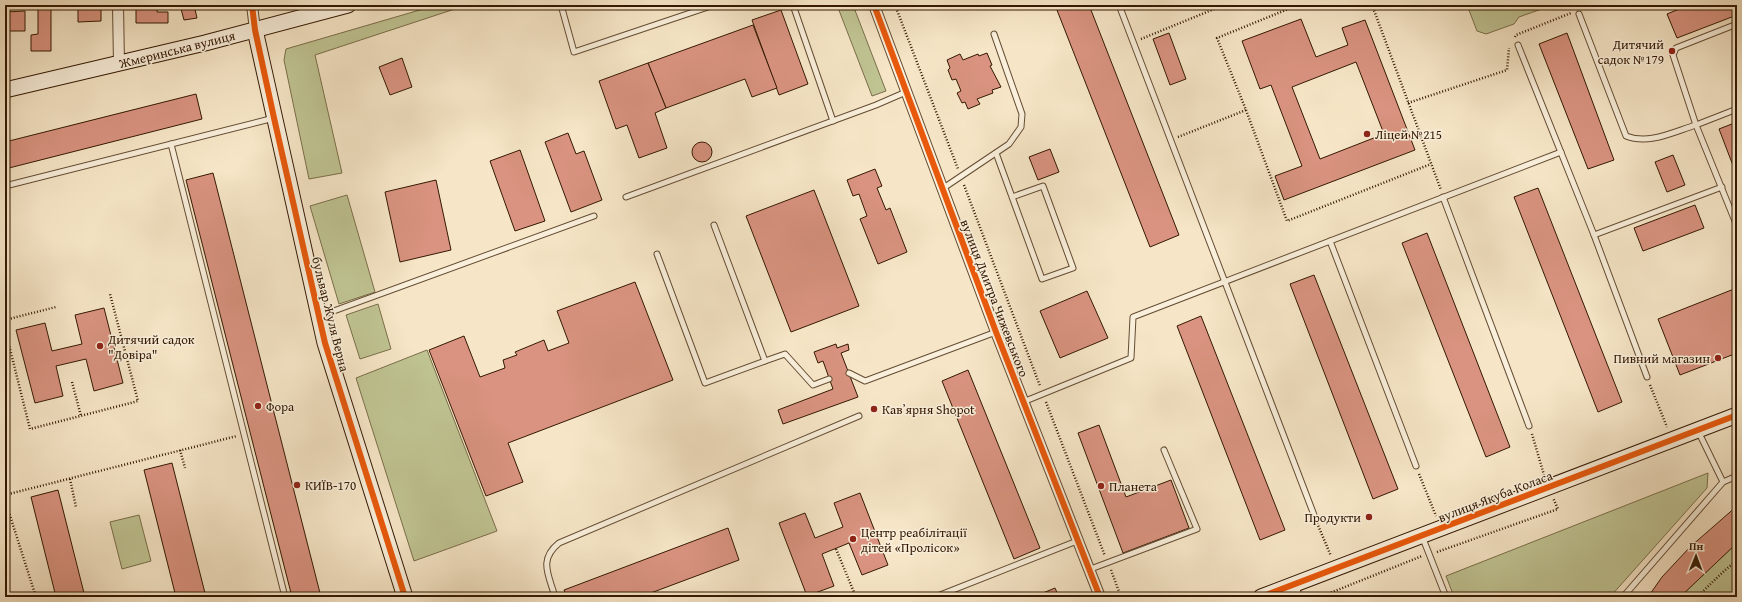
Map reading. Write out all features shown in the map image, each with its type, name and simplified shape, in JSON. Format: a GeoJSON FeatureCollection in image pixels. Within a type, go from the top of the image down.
{"type":"FeatureCollection","features":[{"type":"Feature","properties":{"kind":"street"},"geometry":{"type":"LineString","coordinates":[[118,5],[119,64]]}},
{"type":"Feature","properties":{"kind":"street"},"geometry":{"type":"LineString","coordinates":[[252,5],[255,30]]}},
{"type":"Feature","properties":{"kind":"street","name":"Жмеринська вулиця"},"geometry":{"type":"LineString","coordinates":[[5,90],[119,64],[348,5]]}},
{"type":"Feature","properties":{"kind":"street","name":"вулиця Дмитра Чижевського"},"geometry":{"type":"LineString","coordinates":[[874,5],[996,332],[1088,570],[1100,597]]}},
{"type":"Feature","properties":{"kind":"street","name":"бульвар Жуля Верна"},"geometry":{"type":"LineString","coordinates":[[255,30],[325,343],[405,597]]}},
{"type":"Feature","properties":{"kind":"street","name":"вулиця Якуба Коласа"},"geometry":{"type":"LineString","coordinates":[[1261,597],[1298,591],[1422,535],[1737,415]]}},
{"type":"Feature","properties":{"kind":"lane"},"geometry":{"type":"LineString","coordinates":[[561,5],[574,52],[714,5]]}},
{"type":"Feature","properties":{"kind":"lane"},"geometry":{"type":"LineString","coordinates":[[793,5],[834,121]]}},
{"type":"Feature","properties":{"kind":"lane"},"geometry":{"type":"LineString","coordinates":[[1119,5],[1314,515]]}},
{"type":"Feature","properties":{"kind":"lane"},"geometry":{"type":"LineString","coordinates":[[1579,14],[1626,136],[1636,140],[1654,138],[1696,125],[1737,109]]}},
{"type":"Feature","properties":{"kind":"lane"},"geometry":{"type":"LineString","coordinates":[[1737,24],[1676,48],[1673,54],[1696,125],[1737,226]]}},
{"type":"Feature","properties":{"kind":"lane"},"geometry":{"type":"LineString","coordinates":[[942,189],[1009,144],[1021,127],[1022,114],[994,34]]}},
{"type":"Feature","properties":{"kind":"lane"},"geometry":{"type":"LineString","coordinates":[[1518,45],[1594,235],[1647,377]]}},
{"type":"Feature","properties":{"kind":"lane"},"geometry":{"type":"LineString","coordinates":[[626,197],[834,121],[906,92]]}},
{"type":"Feature","properties":{"kind":"lane"},"geometry":{"type":"LineString","coordinates":[[5,186],[274,118]]}},
{"type":"Feature","properties":{"kind":"lane"},"geometry":{"type":"LineString","coordinates":[[171,144],[284,597]]}},
{"type":"Feature","properties":{"kind":"lane"},"geometry":{"type":"LineString","coordinates":[[1023,402],[1131,358],[1133,317],[1561,152]]}},
{"type":"Feature","properties":{"kind":"lane"},"geometry":{"type":"LineString","coordinates":[[996,153],[1012,197],[1042,279],[1073,268],[1043,186],[1012,197]]}},
{"type":"Feature","properties":{"kind":"lane"},"geometry":{"type":"LineString","coordinates":[[1594,235],[1722,187]]}},
{"type":"Feature","properties":{"kind":"lane"},"geometry":{"type":"LineString","coordinates":[[1443,197],[1529,426]]}},
{"type":"Feature","properties":{"kind":"lane"},"geometry":{"type":"LineString","coordinates":[[319,316],[594,216]]}},
{"type":"Feature","properties":{"kind":"lane"},"geometry":{"type":"LineString","coordinates":[[714,224],[765,361]]}},
{"type":"Feature","properties":{"kind":"lane"},"geometry":{"type":"LineString","coordinates":[[1330,241],[1416,466]]}},
{"type":"Feature","properties":{"kind":"lane"},"geometry":{"type":"LineString","coordinates":[[657,254],[705,383],[785,354],[813,385],[829,379]]}},
{"type":"Feature","properties":{"kind":"lane"},"geometry":{"type":"LineString","coordinates":[[849,373],[865,381],[996,332]]}},
{"type":"Feature","properties":{"kind":"lane"},"geometry":{"type":"LineString","coordinates":[[555,597],[545,562],[550,550],[559,543],[859,416]]}},
{"type":"Feature","properties":{"kind":"lane"},"geometry":{"type":"LineString","coordinates":[[1698,430],[1722,482]]}},
{"type":"Feature","properties":{"kind":"lane"},"geometry":{"type":"LineString","coordinates":[[1088,570],[1197,529],[1164,450]]}},
{"type":"Feature","properties":{"kind":"lane"},"geometry":{"type":"LineString","coordinates":[[1623,597],[1722,482],[1737,476]]}},
{"type":"Feature","properties":{"kind":"lane"},"geometry":{"type":"LineString","coordinates":[[1422,535],[1446,597]]}},
{"type":"Feature","properties":{"kind":"lane"},"geometry":{"type":"LineString","coordinates":[[935,597],[1077,541]]}},
{"type":"Feature","properties":{"kind":"path"},"geometry":{"type":"LineString","coordinates":[[895,5],[1121,597]]}},
{"type":"Feature","properties":{"kind":"path"},"geometry":{"type":"LineString","coordinates":[[1133,42],[1224,5]]}},
{"type":"Feature","properties":{"kind":"path"},"geometry":{"type":"LineString","coordinates":[[1298,5],[1217,38],[1246,110],[1287,221],[1431,164]]}},
{"type":"Feature","properties":{"kind":"path"},"geometry":{"type":"LineString","coordinates":[[1372,5],[1443,197]]}},
{"type":"Feature","properties":{"kind":"path"},"geometry":{"type":"LineString","coordinates":[[1513,39],[1516,35],[1572,13]]}},
{"type":"Feature","properties":{"kind":"path"},"geometry":{"type":"LineString","coordinates":[[1408,103],[1507,70],[1510,44]]}},
{"type":"Feature","properties":{"kind":"path"},"geometry":{"type":"LineString","coordinates":[[1170,141],[1246,110]]}},
{"type":"Feature","properties":{"kind":"path"},"geometry":{"type":"LineString","coordinates":[[5,329],[30,428],[138,401],[110,294]]}},
{"type":"Feature","properties":{"kind":"path"},"geometry":{"type":"LineString","coordinates":[[5,320],[56,307]]}},
{"type":"Feature","properties":{"kind":"path"},"geometry":{"type":"LineString","coordinates":[[1647,377],[1668,429]]}},
{"type":"Feature","properties":{"kind":"path"},"geometry":{"type":"LineString","coordinates":[[72,382],[81,416]]}},
{"type":"Feature","properties":{"kind":"path"},"geometry":{"type":"LineString","coordinates":[[5,495],[244,434]]}},
{"type":"Feature","properties":{"kind":"path"},"geometry":{"type":"LineString","coordinates":[[180,450],[185,468]]}},
{"type":"Feature","properties":{"kind":"path"},"geometry":{"type":"LineString","coordinates":[[1416,466],[1436,517]]}},
{"type":"Feature","properties":{"kind":"path"},"geometry":{"type":"LineString","coordinates":[[70,479],[76,506]]}},
{"type":"Feature","properties":{"kind":"path"},"geometry":{"type":"LineString","coordinates":[[5,500],[36,597]]}},
{"type":"Feature","properties":{"kind":"path"},"geometry":{"type":"LineString","coordinates":[[1314,515],[1331,556]]}},
{"type":"Feature","properties":{"kind":"path"},"geometry":{"type":"LineString","coordinates":[[836,549],[856,597]]}},
{"type":"Feature","properties":{"kind":"path"},"geometry":{"type":"LineString","coordinates":[[1320,597],[1416,558]]}},
{"type":"Feature","properties":{"kind":"path"},"geometry":{"type":"LineString","coordinates":[[1697,597],[1737,560]]}},
{"type":"Feature","properties":{"kind":"green space"},"geometry":{"type":"Polygon","coordinates":[[[437,5],[467,5],[315,55],[342,173],[309,179],[284,60],[286,49],[437,5]]]}},
{"type":"Feature","properties":{"kind":"green space"},"geometry":{"type":"Polygon","coordinates":[[[837,5],[853,5],[886,91],[872,96],[837,5]]]}},
{"type":"Feature","properties":{"kind":"green space"},"geometry":{"type":"Polygon","coordinates":[[[1467,5],[1553,5],[1519,17],[1514,24],[1486,34],[1477,31],[1467,5]]]}},
{"type":"Feature","properties":{"kind":"green space"},"geometry":{"type":"Polygon","coordinates":[[[347,195],[375,292],[339,304],[310,206],[347,195]]]}},
{"type":"Feature","properties":{"kind":"green space"},"geometry":{"type":"Polygon","coordinates":[[[378,304],[391,349],[360,359],[346,315],[378,304]]]}},
{"type":"Feature","properties":{"kind":"green space"},"geometry":{"type":"Polygon","coordinates":[[[427,350],[497,531],[414,561],[356,378],[427,350]]]}},
{"type":"Feature","properties":{"kind":"green space"},"geometry":{"type":"Polygon","coordinates":[[[1708,473],[1707,488],[1610,597],[1454,597],[1446,576],[1708,473]]]}},
{"type":"Feature","properties":{"kind":"green space"},"geometry":{"type":"Polygon","coordinates":[[[139,515],[151,561],[122,569],[110,522],[139,515]]]}},
{"type":"Feature","properties":{"kind":"green space"},"geometry":{"type":"Polygon","coordinates":[[[1737,543],[1737,597],[1680,597],[1682,595],[1737,543]]]}},
{"type":"Feature","properties":{"kind":"building"},"geometry":{"type":"Polygon","coordinates":[[[38,5],[51,5],[51,51],[31,51],[31,35],[38,34],[38,5]]]}},
{"type":"Feature","properties":{"kind":"building"},"geometry":{"type":"Polygon","coordinates":[[[78,5],[101,5],[101,21],[78,22],[78,5]]]}},
{"type":"Feature","properties":{"kind":"building"},"geometry":{"type":"Polygon","coordinates":[[[136,5],[157,5],[157,12],[168,12],[168,23],[136,23],[136,5]]]}},
{"type":"Feature","properties":{"kind":"building"},"geometry":{"type":"Polygon","coordinates":[[[180,5],[194,5],[197,18],[184,20],[180,5]]]}},
{"type":"Feature","properties":{"kind":"building"},"geometry":{"type":"Polygon","coordinates":[[[1055,5],[1089,5],[1179,235],[1150,247],[1055,5]]]}},
{"type":"Feature","properties":{"kind":"building"},"geometry":{"type":"Polygon","coordinates":[[[1689,5],[1737,5],[1737,15],[1677,38],[1667,14],[1689,5]]]}},
{"type":"Feature","properties":{"kind":"building"},"geometry":{"type":"Polygon","coordinates":[[[781,10],[808,84],[779,95],[752,20],[781,10]]]}},
{"type":"Feature","properties":{"kind":"building"},"geometry":{"type":"Polygon","coordinates":[[[25,11],[25,31],[5,31],[5,12],[25,11]]]}},
{"type":"Feature","properties":{"kind":"building"},"geometry":{"type":"Polygon","coordinates":[[[1301,19],[1316,57],[1348,45],[1342,28],[1365,20],[1415,150],[1284,200],[1275,176],[1302,166],[1271,85],[1260,89],[1242,41],[1301,19]],[[1356,62],[1292,87],[1320,159],[1384,134],[1356,62]]]}},
{"type":"Feature","properties":{"kind":"building"},"geometry":{"type":"Polygon","coordinates":[[[753,25],[777,88],[752,97],[745,79],[666,108],[648,63],[753,25]]]}},
{"type":"Feature","properties":{"kind":"building"},"geometry":{"type":"Polygon","coordinates":[[[1169,33],[1186,79],[1170,85],[1153,39],[1169,33]]]}},
{"type":"Feature","properties":{"kind":"building"},"geometry":{"type":"Polygon","coordinates":[[[1567,33],[1614,160],[1588,169],[1539,44],[1567,33]]]}},
{"type":"Feature","properties":{"kind":"building"},"geometry":{"type":"Polygon","coordinates":[[[987,53],[992,65],[990,66],[1001,87],[992,90],[993,93],[977,99],[980,104],[968,109],[965,102],[962,103],[957,93],[961,91],[956,79],[952,80],[948,70],[950,68],[947,60],[960,54],[963,60],[978,54],[979,56],[987,53]]]}},
{"type":"Feature","properties":{"kind":"building"},"geometry":{"type":"Polygon","coordinates":[[[402,58],[412,87],[390,95],[379,67],[402,58]]]}},
{"type":"Feature","properties":{"kind":"building"},"geometry":{"type":"Polygon","coordinates":[[[648,63],[666,108],[655,113],[667,148],[639,158],[627,125],[616,129],[599,81],[648,63]]]}},
{"type":"Feature","properties":{"kind":"building"},"geometry":{"type":"Polygon","coordinates":[[[196,94],[202,119],[5,169],[5,142],[196,94]]]}},
{"type":"Feature","properties":{"kind":"building"},"geometry":{"type":"Polygon","coordinates":[[[1737,122],[1737,176],[1719,129],[1737,122]]]}},
{"type":"Feature","properties":{"kind":"building"},"geometry":{"type":"Polygon","coordinates":[[[568,133],[576,154],[584,151],[602,200],[571,212],[545,142],[568,133]]]}},
{"type":"Feature","properties":{"kind":"building"},"geometry":{"type":"Polygon","coordinates":[[[702,142],[709,145],[712,152],[709,159],[702,162],[695,159],[692,152],[695,145],[702,142]]]}},
{"type":"Feature","properties":{"kind":"building"},"geometry":{"type":"Polygon","coordinates":[[[1050,149],[1059,172],[1038,180],[1029,157],[1050,149]]]}},
{"type":"Feature","properties":{"kind":"building"},"geometry":{"type":"Polygon","coordinates":[[[520,150],[545,221],[515,231],[490,161],[520,150]]]}},
{"type":"Feature","properties":{"kind":"building"},"geometry":{"type":"Polygon","coordinates":[[[1673,155],[1685,185],[1667,192],[1655,162],[1673,155]]]}},
{"type":"Feature","properties":{"kind":"building"},"geometry":{"type":"Polygon","coordinates":[[[875,169],[882,186],[877,188],[886,210],[890,208],[907,252],[878,264],[860,219],[867,216],[859,194],[853,196],[847,180],[875,169]]]}},
{"type":"Feature","properties":{"kind":"building"},"geometry":{"type":"Polygon","coordinates":[[[213,173],[321,597],[292,597],[186,180],[213,173]]]}},
{"type":"Feature","properties":{"kind":"building"},"geometry":{"type":"Polygon","coordinates":[[[436,180],[451,250],[400,262],[385,192],[436,180]]]}},
{"type":"Feature","properties":{"kind":"building"},"geometry":{"type":"Polygon","coordinates":[[[1538,188],[1622,402],[1598,412],[1514,197],[1538,188]]]}},
{"type":"Feature","properties":{"kind":"building"},"geometry":{"type":"Polygon","coordinates":[[[814,190],[859,306],[791,332],[746,216],[814,190]]]}},
{"type":"Feature","properties":{"kind":"building"},"geometry":{"type":"Polygon","coordinates":[[[1695,205],[1704,228],[1643,251],[1634,228],[1695,205]]]}},
{"type":"Feature","properties":{"kind":"building"},"geometry":{"type":"Polygon","coordinates":[[[1427,233],[1510,447],[1486,457],[1402,243],[1427,233]]]}},
{"type":"Feature","properties":{"kind":"building"},"geometry":{"type":"Polygon","coordinates":[[[1314,275],[1398,489],[1373,499],[1290,284],[1314,275]]]}},
{"type":"Feature","properties":{"kind":"building"},"geometry":{"type":"Polygon","coordinates":[[[635,282],[673,380],[508,443],[523,482],[486,496],[429,350],[464,336],[480,377],[505,368],[503,360],[517,355],[515,352],[544,340],[548,351],[569,343],[557,311],[635,282]]]}},
{"type":"Feature","properties":{"kind":"building"},"geometry":{"type":"Polygon","coordinates":[[[1734,289],[1737,297],[1737,353],[1680,375],[1658,319],[1734,289]]]}},
{"type":"Feature","properties":{"kind":"building"},"geometry":{"type":"Polygon","coordinates":[[[1087,291],[1108,338],[1060,358],[1040,311],[1087,291]]]}},
{"type":"Feature","properties":{"kind":"building"},"geometry":{"type":"Polygon","coordinates":[[[104,308],[123,383],[94,391],[86,359],[56,366],[63,396],[35,403],[16,330],[45,323],[52,351],[82,344],[75,315],[104,308]]]}},
{"type":"Feature","properties":{"kind":"building"},"geometry":{"type":"Polygon","coordinates":[[[1201,316],[1285,530],[1260,540],[1177,326],[1201,316]]]}},
{"type":"Feature","properties":{"kind":"building"},"geometry":{"type":"Polygon","coordinates":[[[836,344],[837,348],[848,344],[849,350],[841,353],[858,397],[783,424],[778,410],[833,389],[823,361],[818,363],[814,352],[836,344]]]}},
{"type":"Feature","properties":{"kind":"building"},"geometry":{"type":"Polygon","coordinates":[[[968,370],[1040,548],[1014,559],[942,381],[968,370]]]}},
{"type":"Feature","properties":{"kind":"building"},"geometry":{"type":"Polygon","coordinates":[[[1099,425],[1126,497],[1171,480],[1189,528],[1123,553],[1078,433],[1099,425]]]}},
{"type":"Feature","properties":{"kind":"building"},"geometry":{"type":"Polygon","coordinates":[[[172,463],[206,597],[176,597],[144,470],[172,463]]]}},
{"type":"Feature","properties":{"kind":"building"},"geometry":{"type":"Polygon","coordinates":[[[58,490],[85,597],[56,597],[31,497],[58,490]]]}},
{"type":"Feature","properties":{"kind":"building"},"geometry":{"type":"Polygon","coordinates":[[[860,493],[888,565],[862,575],[849,543],[822,554],[834,586],[807,596],[779,523],[805,513],[815,538],[843,527],[834,503],[860,493]]]}},
{"type":"Feature","properties":{"kind":"building"},"geometry":{"type":"Polygon","coordinates":[[[1737,506],[1737,543],[1680,597],[1648,597],[1662,577],[1690,547],[1737,506]]]}},
{"type":"Feature","properties":{"kind":"building"},"geometry":{"type":"Polygon","coordinates":[[[728,528],[739,560],[640,597],[567,597],[564,590],[728,528]]]}},
{"type":"Feature","properties":{"kind":"building"},"geometry":{"type":"Polygon","coordinates":[[[1055,588],[1059,597],[1033,597],[1055,588]]]}},
{"type":"Feature","properties":{"kind":"cycle path"},"geometry":{"type":"LineString","coordinates":[[252,5],[255,30],[274,118],[325,343],[405,597]]}},
{"type":"Feature","properties":{"kind":"cycle path"},"geometry":{"type":"LineString","coordinates":[[874,5],[996,332],[1100,597]]}},
{"type":"Feature","properties":{"kind":"cycle path"},"geometry":{"type":"LineString","coordinates":[[1261,597],[1737,415]]}},
{"type":"Feature","properties":{"kind":"place","name":"Дитячий садок №179"},"geometry":{"type":"Point","coordinates":[1672,51]}},
{"type":"Feature","properties":{"kind":"place","name":"Ліцей №215"},"geometry":{"type":"Point","coordinates":[1367,134]}},
{"type":"Feature","properties":{"kind":"place","name":"Дитячий садок \"Довіра\""},"geometry":{"type":"Point","coordinates":[100,346]}},
{"type":"Feature","properties":{"kind":"place","name":"Пивний магазин"},"geometry":{"type":"Point","coordinates":[1718,358]}},
{"type":"Feature","properties":{"kind":"place","name":"Фора"},"geometry":{"type":"Point","coordinates":[258,406]}},
{"type":"Feature","properties":{"kind":"place","name":"Кавʼярня Shopot"},"geometry":{"type":"Point","coordinates":[874,409]}},
{"type":"Feature","properties":{"kind":"place","name":"КИЇВ-170"},"geometry":{"type":"Point","coordinates":[297,485]}},
{"type":"Feature","properties":{"kind":"place","name":"Планета"},"geometry":{"type":"Point","coordinates":[1101,486]}},
{"type":"Feature","properties":{"kind":"place","name":"Продукти"},"geometry":{"type":"Point","coordinates":[1369,517]}},
{"type":"Feature","properties":{"kind":"place","name":"Центр реабілітації дітей «Пролісок»"},"geometry":{"type":"Point","coordinates":[853,539]}}]}
